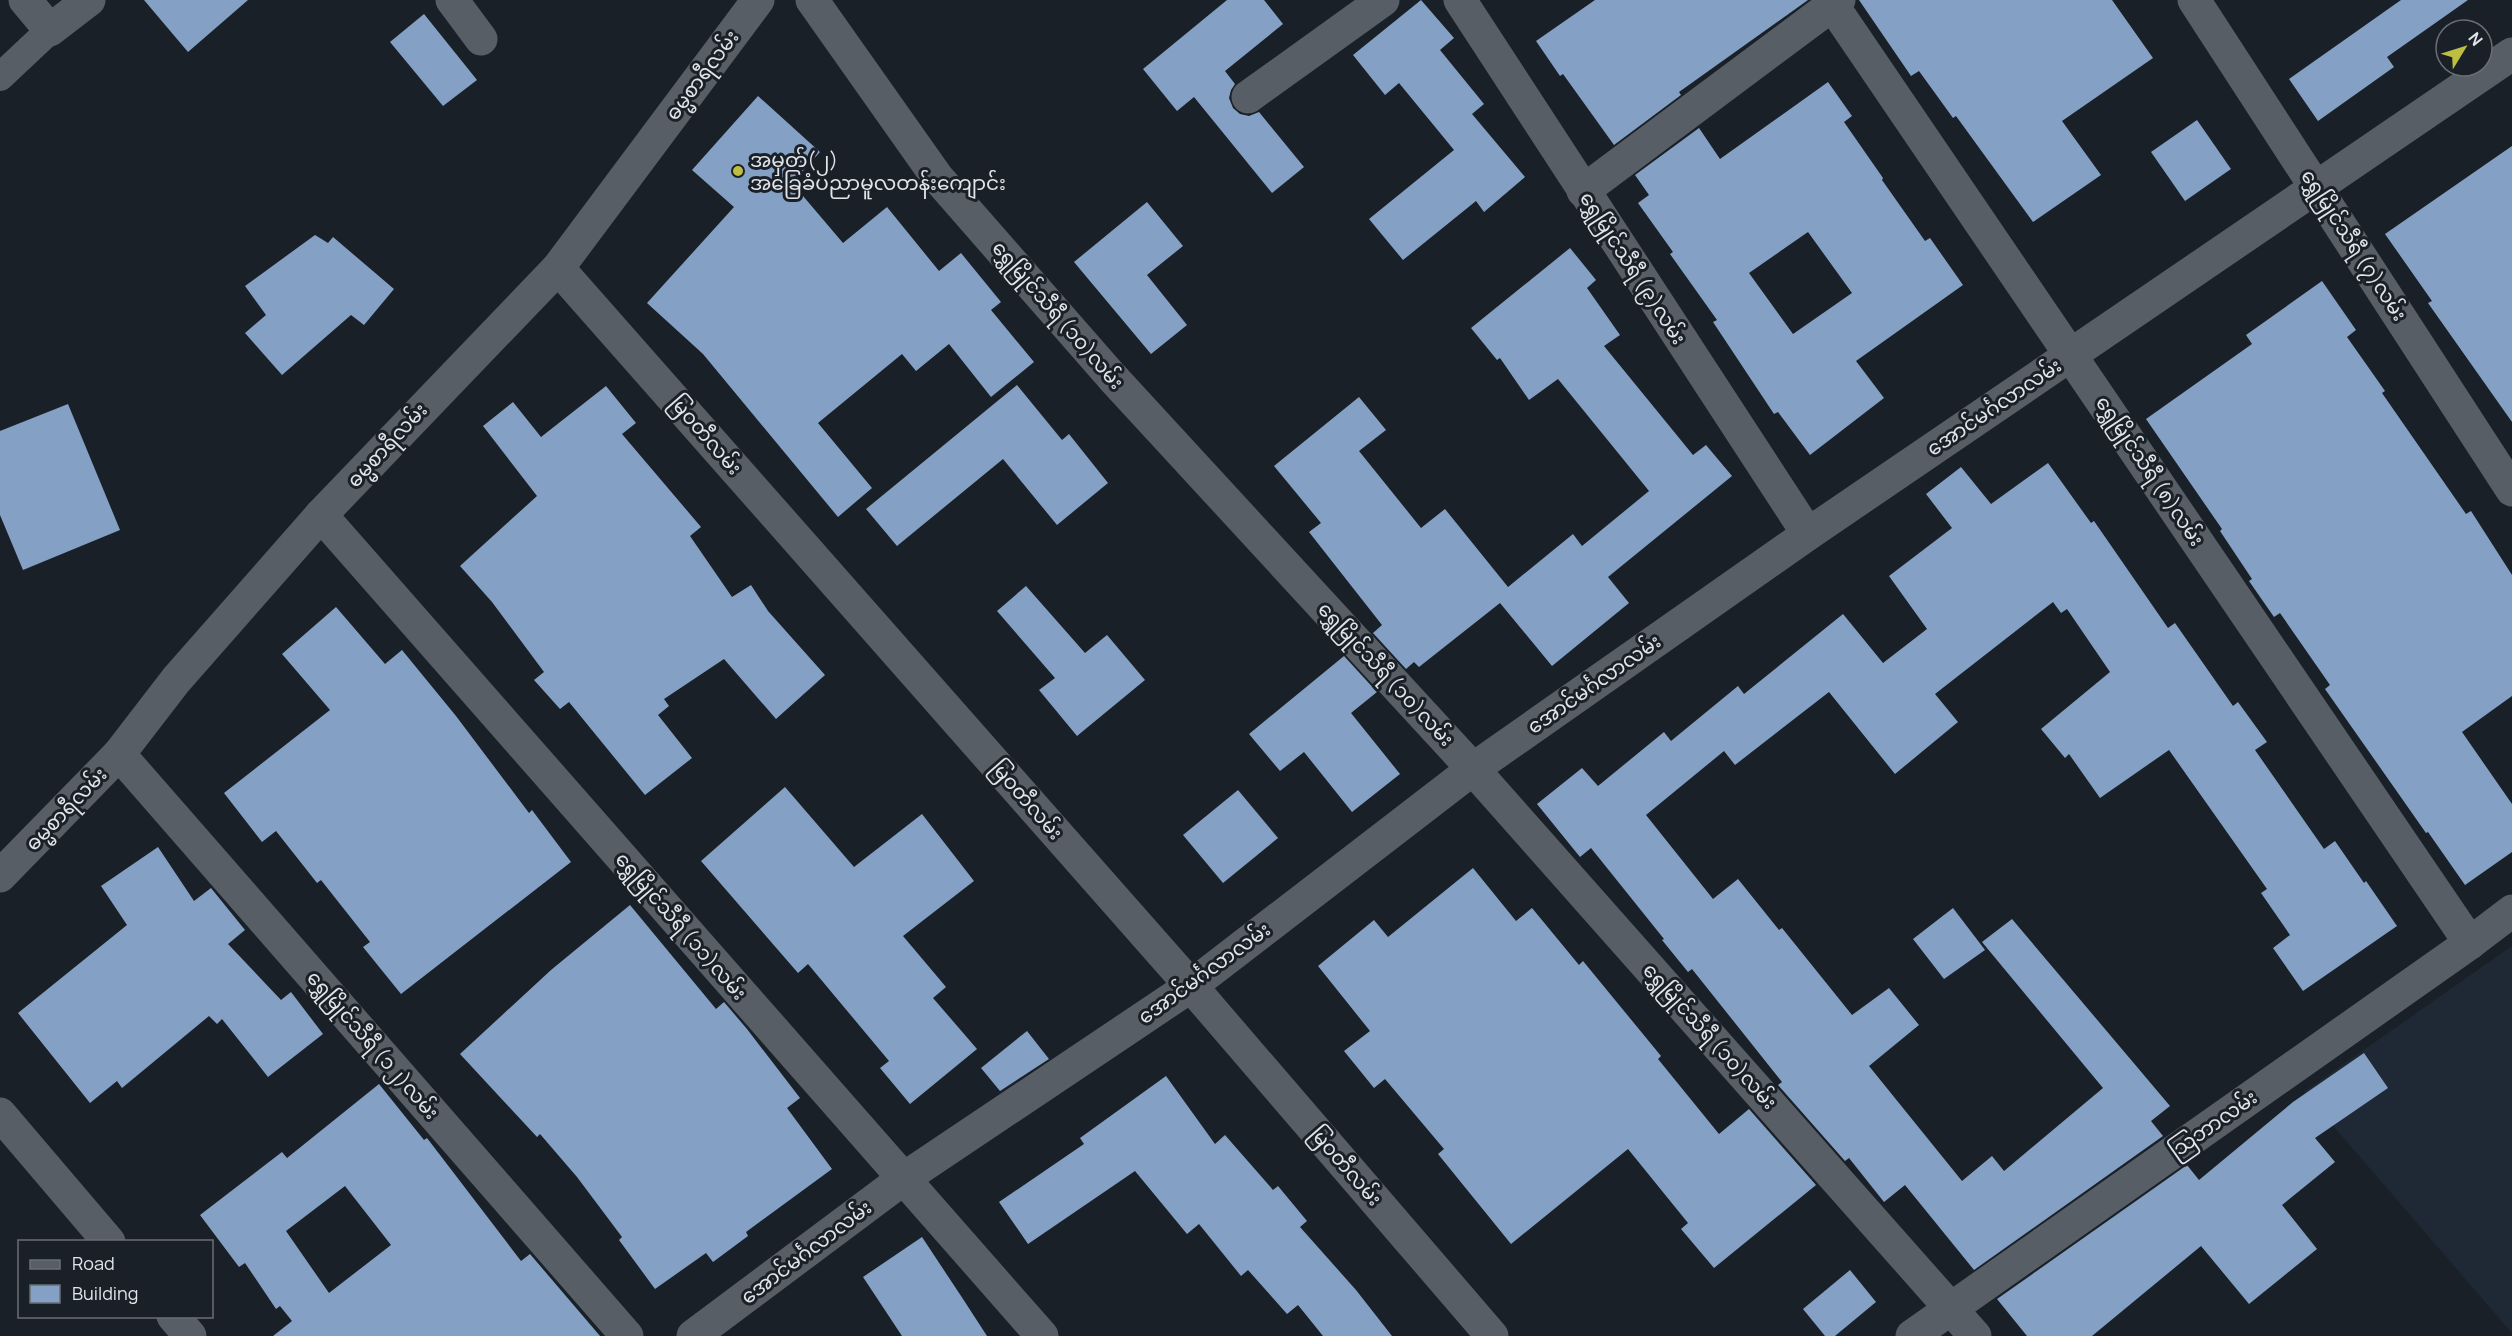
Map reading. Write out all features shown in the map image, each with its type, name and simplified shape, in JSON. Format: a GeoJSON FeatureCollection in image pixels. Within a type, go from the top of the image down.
{"type":"FeatureCollection","features":[{"type":"Feature","properties":{"kind":"street"},"geometry":{"type":"LineString","coordinates":[[25,0],[50,30],[89,0]]}},
{"type":"Feature","properties":{"kind":"street"},"geometry":{"type":"LineString","coordinates":[[452,0],[481,39]]}},
{"type":"Feature","properties":{"kind":"street","name":"ဓမ္မစာရီလမ်း"},"geometry":{"type":"LineString","coordinates":[[0,876],[119,753],[176,680],[321,515],[558,268],[758,0]]}},
{"type":"Feature","properties":{"kind":"street","name":"ရွှေမြိုင်သီရီ (၁၀)လမ်း"},"geometry":{"type":"LineString","coordinates":[[812,0],[938,177],[1112,377],[1473,769],[1975,1336]]}},
{"type":"Feature","properties":{"kind":"street"},"geometry":{"type":"LineString","coordinates":[[1248,97],[1383,0]]}},
{"type":"Feature","properties":{"kind":"street","name":"ရွှေမြိုင်သီရီ (၉)လမ်း"},"geometry":{"type":"LineString","coordinates":[[1460,0],[1808,534]]}},
{"type":"Feature","properties":{"kind":"street","name":"ရွှေမြိုင်သီရီ (၇)လမ်း"},"geometry":{"type":"LineString","coordinates":[[2193,0],[2512,490]]}},
{"type":"Feature","properties":{"kind":"street"},"geometry":{"type":"LineString","coordinates":[[1583,191],[1834,2]]}},
{"type":"Feature","properties":{"kind":"street","name":"ရွှေမြိုင်သီရီ (၈)လမ်း"},"geometry":{"type":"LineString","coordinates":[[1834,2],[2470,943]]}},
{"type":"Feature","properties":{"kind":"street","name":"အောင်မင်္ဂလာလမ်း"},"geometry":{"type":"LineString","coordinates":[[693,1336],[903,1179],[1191,986],[1473,769],[1808,534],[2512,54]]}},
{"type":"Feature","properties":{"kind":"street","name":"မြဝတီလမ်း"},"geometry":{"type":"LineString","coordinates":[[558,268],[1191,986],[1492,1336]]}},
{"type":"Feature","properties":{"kind":"street","name":"ရွှေမြိုင်သီရီ (၁၁)လမ်း"},"geometry":{"type":"LineString","coordinates":[[321,515],[1042,1336]]}},
{"type":"Feature","properties":{"kind":"street","name":"ရွှေမြိုင်သီရီ (၁၂)လမ်း"},"geometry":{"type":"LineString","coordinates":[[119,753],[627,1336]]}},
{"type":"Feature","properties":{"kind":"street","name":"သြဘာလမ်း"},"geometry":{"type":"LineString","coordinates":[[1912,1336],[2470,943],[2512,911]]}},
{"type":"Feature","properties":{"kind":"street"},"geometry":{"type":"LineString","coordinates":[[0,1114],[107,1240]]}},
{"type":"Feature","properties":{"kind":"street"},"geometry":{"type":"LineString","coordinates":[[174,1318],[190,1336]]}},
{"type":"Feature","properties":{"kind":"lane"},"geometry":{"type":"LineString","coordinates":[[0,77],[50,30]]}},
{"type":"Feature","properties":{"kind":"shaded area"},"geometry":{"type":"Polygon","coordinates":[[[2512,946],[2512,1333],[2304,1092],[2512,946]]]}},
{"type":"Feature","properties":{"kind":"building"},"geometry":{"type":"Polygon","coordinates":[[[144,0],[248,0],[188,52],[144,0]]]}},
{"type":"Feature","properties":{"kind":"building"},"geometry":{"type":"Polygon","coordinates":[[[1227,0],[1264,0],[1283,24],[1225,71],[1235,84],[1229,98],[1233,108],[1240,114],[1249,116],[1259,112],[1304,167],[1272,193],[1194,97],[1177,111],[1143,69],[1227,0]]]}},
{"type":"Feature","properties":{"kind":"building"},"geometry":{"type":"Polygon","coordinates":[[[1421,0],[1454,38],[1440,50],[1484,104],[1472,114],[1525,177],[1484,212],[1476,201],[1403,260],[1369,219],[1454,150],[1399,83],[1385,95],[1353,55],[1421,0]]]}},
{"type":"Feature","properties":{"kind":"building"},"geometry":{"type":"Polygon","coordinates":[[[1595,0],[1808,0],[1679,92],[1681,95],[1614,145],[1563,74],[1560,76],[1536,41],[1595,0]]]}},
{"type":"Feature","properties":{"kind":"building"},"geometry":{"type":"Polygon","coordinates":[[[1859,0],[2112,0],[2153,58],[2062,121],[2101,175],[2033,222],[1956,116],[1953,118],[1919,71],[1911,76],[1859,0]]]}},
{"type":"Feature","properties":{"kind":"building"},"geometry":{"type":"Polygon","coordinates":[[[2401,0],[2468,0],[2442,18],[2434,18],[2434,24],[2387,57],[2394,67],[2318,121],[2289,79],[2401,0]]]}},
{"type":"Feature","properties":{"kind":"building"},"geometry":{"type":"Polygon","coordinates":[[[424,14],[477,80],[443,106],[390,42],[424,14]]]}},
{"type":"Feature","properties":{"kind":"building"},"geometry":{"type":"Polygon","coordinates":[[[1828,82],[1852,116],[1844,122],[1883,178],[1882,180],[1925,241],[1930,238],[1963,285],[1856,361],[1884,398],[1810,455],[1778,412],[1774,414],[1713,322],[1717,320],[1670,254],[1673,252],[1638,203],[1649,195],[1635,175],[1699,128],[1720,159],[1828,82]],[[1808,232],[1749,273],[1793,334],[1852,293],[1808,232]]]}},
{"type":"Feature","properties":{"kind":"building"},"geometry":{"type":"Polygon","coordinates":[[[758,96],[820,152],[792,183],[843,243],[887,207],[939,271],[961,253],[1001,302],[991,310],[1034,362],[991,397],[949,344],[916,371],[902,354],[818,423],[872,488],[838,517],[703,354],[647,303],[734,207],[692,170],[758,96]]]}},
{"type":"Feature","properties":{"kind":"building"},"geometry":{"type":"Polygon","coordinates":[[[2197,120],[2231,169],[2185,201],[2151,152],[2197,120]]]}},
{"type":"Feature","properties":{"kind":"building"},"geometry":{"type":"Polygon","coordinates":[[[2512,146],[2512,422],[2428,303],[2432,301],[2385,234],[2512,146]]]}},
{"type":"Feature","properties":{"kind":"building"},"geometry":{"type":"Polygon","coordinates":[[[1147,202],[1183,246],[1147,275],[1187,325],[1151,354],[1074,262],[1147,202]]]}},
{"type":"Feature","properties":{"kind":"building"},"geometry":{"type":"Polygon","coordinates":[[[315,235],[328,243],[333,237],[394,289],[364,325],[351,315],[282,375],[245,333],[266,315],[245,286],[315,235]]]}},
{"type":"Feature","properties":{"kind":"building"},"geometry":{"type":"Polygon","coordinates":[[[1570,248],[1596,280],[1587,288],[1620,335],[1604,346],[1693,455],[1706,445],[1732,476],[1608,577],[1629,603],[1552,666],[1500,603],[1419,667],[1414,662],[1406,669],[1373,633],[1382,625],[1309,532],[1321,523],[1274,466],[1359,397],[1386,430],[1359,451],[1421,528],[1445,509],[1508,587],[1573,534],[1582,546],[1649,491],[1558,379],[1529,400],[1500,358],[1497,360],[1471,328],[1570,248]]]}},
{"type":"Feature","properties":{"kind":"building"},"geometry":{"type":"Polygon","coordinates":[[[2322,281],[2356,330],[2347,337],[2385,391],[2382,393],[2466,514],[2471,511],[2512,575],[2512,696],[2462,732],[2512,804],[2512,852],[2465,885],[2325,689],[2330,685],[2280,613],[2274,617],[2249,581],[2252,579],[2220,531],[2222,529],[2146,419],[2252,344],[2246,335],[2322,281]]]}},
{"type":"Feature","properties":{"kind":"building"},"geometry":{"type":"Polygon","coordinates":[[[1017,385],[1062,440],[1069,434],[1108,483],[1057,525],[1003,459],[897,546],[866,509],[1017,385]]]}},
{"type":"Feature","properties":{"kind":"building"},"geometry":{"type":"Polygon","coordinates":[[[606,386],[636,423],[622,434],[701,527],[690,536],[732,597],[751,585],[768,611],[825,675],[776,719],[724,659],[664,699],[669,706],[658,715],[692,758],[645,795],[569,702],[560,709],[534,680],[544,672],[492,602],[460,566],[537,496],[483,426],[513,402],[541,437],[606,386]]]}},
{"type":"Feature","properties":{"kind":"building"},"geometry":{"type":"Polygon","coordinates":[[[68,404],[120,530],[23,570],[0,515],[0,431],[68,404]]]}},
{"type":"Feature","properties":{"kind":"building"},"geometry":{"type":"Polygon","coordinates":[[[2048,463],[2091,523],[2094,521],[2168,628],[2175,623],[2233,706],[2238,702],[2267,742],[2255,750],[2324,849],[2335,841],[2397,926],[2303,991],[2273,948],[2290,935],[2261,893],[2267,889],[2169,750],[2100,798],[2069,754],[2065,758],[2041,729],[2110,672],[2067,609],[2061,613],[2053,602],[1935,694],[1958,722],[1895,774],[1829,692],[1735,765],[1724,751],[1646,815],[1713,899],[1738,879],[1779,930],[1782,928],[1852,1015],[1889,988],[1919,1025],[1869,1066],[1962,1181],[1992,1156],[2004,1171],[2103,1088],[1982,942],[2012,919],[2170,1106],[2151,1121],[2163,1136],[1974,1270],[1905,1185],[1884,1202],[1849,1158],[1845,1161],[1778,1085],[1782,1082],[1692,969],[1688,972],[1591,848],[1580,857],[1537,804],[1582,768],[1598,786],[1664,732],[1671,741],[1738,686],[1744,694],[1843,614],[1883,663],[1927,629],[1889,576],[1952,528],[1926,494],[1961,467],[1991,504],[2048,463]]]}},
{"type":"Feature","properties":{"kind":"building"},"geometry":{"type":"Polygon","coordinates":[[[1026,586],[1085,653],[1107,635],[1145,680],[1077,736],[1039,690],[1055,678],[997,611],[1026,586]]]}},
{"type":"Feature","properties":{"kind":"building"},"geometry":{"type":"Polygon","coordinates":[[[336,607],[385,664],[402,650],[456,716],[529,813],[532,810],[571,862],[401,994],[363,947],[370,942],[321,880],[317,883],[276,831],[262,842],[224,793],[330,710],[282,654],[336,607]]]}},
{"type":"Feature","properties":{"kind":"building"},"geometry":{"type":"Polygon","coordinates":[[[1344,656],[1377,692],[1351,713],[1400,774],[1352,812],[1304,752],[1280,771],[1249,734],[1344,656]]]}},
{"type":"Feature","properties":{"kind":"building"},"geometry":{"type":"Polygon","coordinates":[[[785,787],[854,867],[922,814],[974,881],[903,936],[946,987],[933,998],[977,1049],[910,1104],[880,1068],[889,1061],[808,964],[798,973],[701,861],[785,787]]]}},
{"type":"Feature","properties":{"kind":"building"},"geometry":{"type":"Polygon","coordinates":[[[1238,790],[1278,838],[1223,883],[1183,835],[1238,790]]]}},
{"type":"Feature","properties":{"kind":"building"},"geometry":{"type":"Polygon","coordinates":[[[158,847],[194,901],[211,888],[245,930],[228,944],[281,1000],[291,992],[323,1034],[268,1077],[222,1019],[217,1024],[209,1016],[122,1088],[117,1081],[90,1103],[18,1013],[127,925],[101,886],[158,847]]]}},
{"type":"Feature","properties":{"kind":"building"},"geometry":{"type":"Polygon","coordinates":[[[1473,868],[1516,921],[1532,908],[1579,965],[1583,961],[1661,1056],[1658,1059],[1719,1134],[1749,1109],[1816,1185],[1714,1268],[1681,1229],[1688,1223],[1628,1149],[1511,1244],[1438,1154],[1444,1149],[1385,1079],[1374,1088],[1344,1051],[1370,1031],[1318,966],[1374,920],[1388,937],[1473,868]]]}},
{"type":"Feature","properties":{"kind":"building"},"geometry":{"type":"Polygon","coordinates":[[[630,905],[716,1009],[724,1002],[800,1098],[787,1108],[832,1169],[746,1232],[748,1236],[713,1262],[706,1253],[655,1289],[619,1240],[622,1237],[577,1177],[540,1134],[537,1137],[460,1054],[551,970],[630,905]]]}},
{"type":"Feature","properties":{"kind":"building"},"geometry":{"type":"Polygon","coordinates":[[[1953,908],[1985,950],[1944,979],[1913,939],[1953,908]]]}},
{"type":"Feature","properties":{"kind":"building"},"geometry":{"type":"Polygon","coordinates":[[[1027,1031],[1049,1059],[1000,1091],[981,1068],[1027,1031]]]}},
{"type":"Feature","properties":{"kind":"building"},"geometry":{"type":"Polygon","coordinates":[[[2364,1053],[2388,1088],[2315,1138],[2335,1162],[2282,1205],[2317,1249],[2249,1304],[2201,1246],[2092,1336],[2027,1336],[1997,1299],[2187,1165],[2199,1180],[2293,1102],[2364,1053]]]}},
{"type":"Feature","properties":{"kind":"building"},"geometry":{"type":"Polygon","coordinates":[[[1166,1076],[1215,1144],[1225,1135],[1273,1190],[1278,1186],[1307,1221],[1300,1227],[1356,1290],[1392,1336],[1323,1336],[1298,1305],[1287,1314],[1248,1270],[1241,1276],[1199,1224],[1187,1234],[1135,1171],[1028,1244],[999,1202],[1084,1144],[1080,1138],[1166,1076]]]}},
{"type":"Feature","properties":{"kind":"building"},"geometry":{"type":"Polygon","coordinates":[[[379,1084],[424,1140],[427,1138],[521,1261],[530,1254],[600,1336],[273,1336],[292,1321],[280,1306],[276,1309],[245,1263],[239,1267],[200,1215],[282,1152],[287,1158],[379,1084]],[[345,1186],[286,1231],[329,1293],[391,1245],[345,1186]]]}},
{"type":"Feature","properties":{"kind":"building"},"geometry":{"type":"Polygon","coordinates":[[[922,1237],[987,1336],[902,1336],[863,1277],[922,1237]]]}},
{"type":"Feature","properties":{"kind":"building"},"geometry":{"type":"Polygon","coordinates":[[[1850,1270],[1876,1302],[1835,1336],[1825,1336],[1803,1309],[1850,1270]]]}},
{"type":"Feature","properties":{"kind":"place","name":"အမှတ်(၂) အခြေခံပညာမူလတန်းကျောင်း"},"geometry":{"type":"Point","coordinates":[738,171]}}]}
